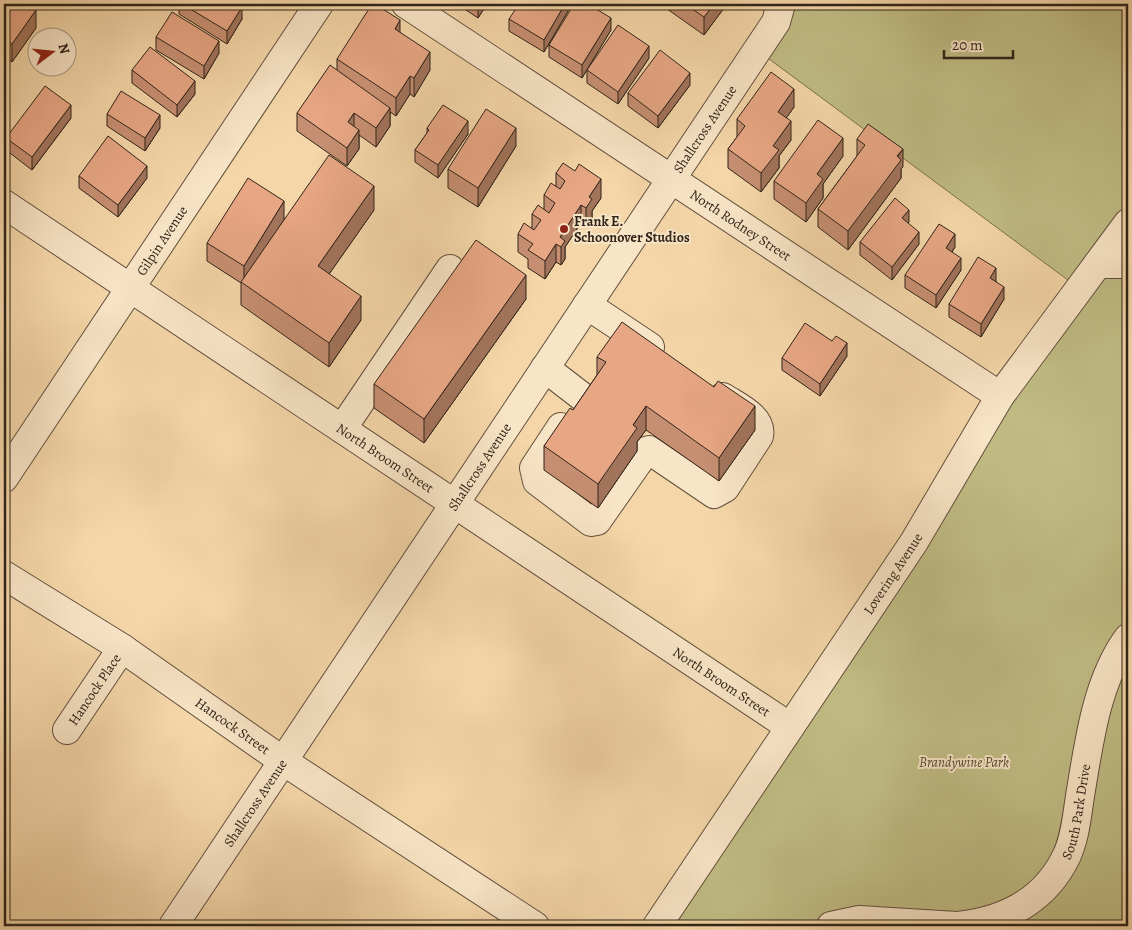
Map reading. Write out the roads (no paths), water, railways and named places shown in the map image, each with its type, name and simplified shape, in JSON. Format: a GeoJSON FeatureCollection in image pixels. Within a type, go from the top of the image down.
{"type":"FeatureCollection","features":[{"type":"Feature","properties":{"kind":"street","name":"Gilpin Avenue"},"geometry":{"type":"LineString","coordinates":[[4,478],[319,4]]}},
{"type":"Feature","properties":{"kind":"street","name":"North Rodney Street"},"geometry":{"type":"LineString","coordinates":[[406,4],[1000,396]]}},
{"type":"Feature","properties":{"kind":"street","name":"Shallcross Avenue"},"geometry":{"type":"LineString","coordinates":[[173,926],[776,22],[781,4]]}},
{"type":"Feature","properties":{"kind":"street","name":"North Broom Street"},"geometry":{"type":"LineString","coordinates":[[4,204],[790,728]]}},
{"type":"Feature","properties":{"kind":"street","name":"Lovering Avenue"},"geometry":{"type":"LineString","coordinates":[[657,926],[914,542],[1000,396],[1128,223]]}},
{"type":"Feature","properties":{"kind":"street"},"geometry":{"type":"LineString","coordinates":[[1098,264],[1128,264]]}},
{"type":"Feature","properties":{"kind":"street"},"geometry":{"type":"LineString","coordinates":[[342,429],[450,269]]}},
{"type":"Feature","properties":{"kind":"street"},"geometry":{"type":"LineString","coordinates":[[587,305],[670,360]]}},
{"type":"Feature","properties":{"kind":"street"},"geometry":{"type":"LineString","coordinates":[[545,368],[593,405]]}},
{"type":"Feature","properties":{"kind":"street"},"geometry":{"type":"LineString","coordinates":[[561,427],[534,468],[536,481],[591,522],[597,521],[643,454],[645,445],[714,494],[725,488],[759,436],[760,425],[752,416],[702,383]]}},
{"type":"Feature","properties":{"kind":"street","name":"Hancock Street"},"geometry":{"type":"LineString","coordinates":[[4,575],[122,648],[283,761],[535,926]]}},
{"type":"Feature","properties":{"kind":"street","name":"South Park Drive"},"geometry":{"type":"LineString","coordinates":[[831,926],[859,920],[958,926],[976,924],[1017,910],[1047,886],[1067,854],[1075,829],[1094,717],[1117,654],[1128,638]]}},
{"type":"Feature","properties":{"kind":"street","name":"Hancock Place"},"geometry":{"type":"LineString","coordinates":[[67,730],[122,648]]}},
{"type":"Feature","properties":{"kind":"place","name":"Frank E. Schoonover Studios"},"geometry":{"type":"Point","coordinates":[564,229]}},
{"type":"Feature","properties":{"kind":"park label","name":"Brandywine Park"},"geometry":{"type":"Point","coordinates":[964,762]}}]}
